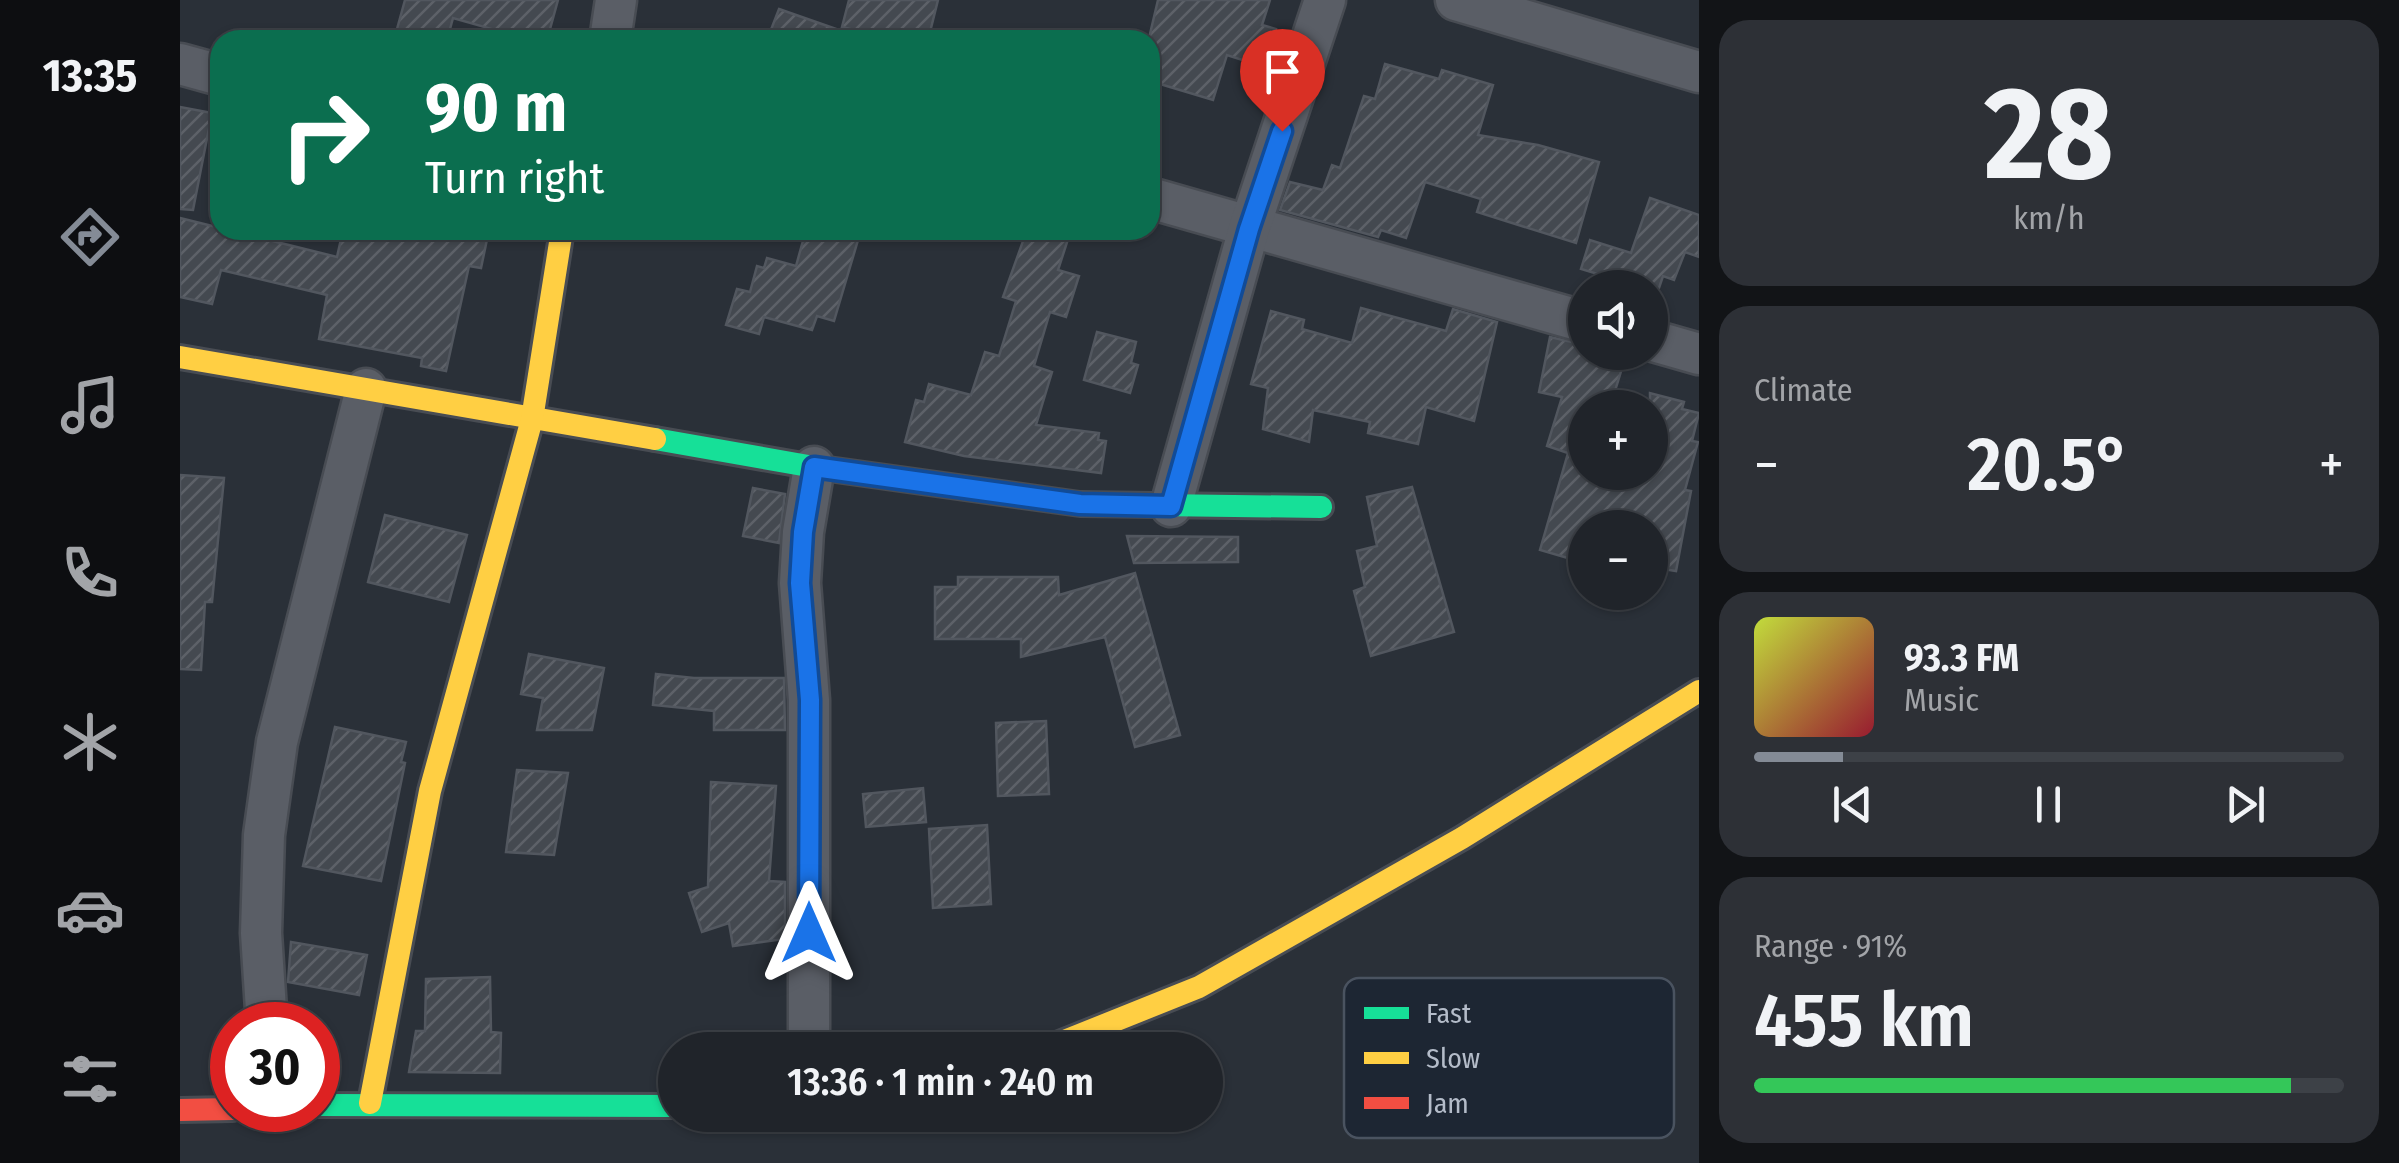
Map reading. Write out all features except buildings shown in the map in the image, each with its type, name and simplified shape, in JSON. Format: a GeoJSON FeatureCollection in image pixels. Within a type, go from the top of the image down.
{"type":"FeatureCollection","features":[{"type":"Feature","properties":{"kind":"street"},"geometry":{"type":"LineString","coordinates":[[1171,506],[1249,229],[1326,0]]}},
{"type":"Feature","properties":{"kind":"street"},"geometry":{"type":"LineString","coordinates":[[1456,0],[1699,72]]}},
{"type":"Feature","properties":{"kind":"street"},"geometry":{"type":"LineString","coordinates":[[180,64],[210,72]]}},
{"type":"Feature","properties":{"kind":"street"},"geometry":{"type":"LineString","coordinates":[[1160,201],[1568,317]]}},
{"type":"Feature","properties":{"kind":"street"},"geometry":{"type":"LineString","coordinates":[[370,1103],[430,791],[532,420],[560,240]]}},
{"type":"Feature","properties":{"kind":"street"},"geometry":{"type":"LineString","coordinates":[[1668,345],[1699,354]]}},
{"type":"Feature","properties":{"kind":"street"},"geometry":{"type":"LineString","coordinates":[[180,357],[814,467],[1080,504],[1321,507]]}},
{"type":"Feature","properties":{"kind":"street"},"geometry":{"type":"LineString","coordinates":[[265,1002],[260,932],[264,835],[276,742],[366,389]]}},
{"type":"Feature","properties":{"kind":"street"},"geometry":{"type":"LineString","coordinates":[[809,1032],[810,700],[800,583],[803,532],[814,467]]}},
{"type":"Feature","properties":{"kind":"street"},"geometry":{"type":"LineString","coordinates":[[1088,1032],[1200,988],[1462,838],[1699,691]]}},
{"type":"Feature","properties":{"kind":"street"},"geometry":{"type":"LineString","coordinates":[[340,1105],[658,1106]]}},
{"type":"Feature","properties":{"kind":"street"},"geometry":{"type":"LineString","coordinates":[[180,1110],[210,1109]]}},
{"type":"Feature","properties":{"kind":"traffic: fast"},"geometry":{"type":"LineString","coordinates":[[655,439],[814,467],[1080,504],[1321,507]]}},
{"type":"Feature","properties":{"kind":"traffic: fast"},"geometry":{"type":"LineString","coordinates":[[340,1105],[658,1106]]}},
{"type":"Feature","properties":{"kind":"traffic: slow"},"geometry":{"type":"LineString","coordinates":[[370,1103],[430,791],[532,419],[560,240]]}},
{"type":"Feature","properties":{"kind":"traffic: slow"},"geometry":{"type":"LineString","coordinates":[[180,357],[655,439]]}},
{"type":"Feature","properties":{"kind":"traffic: slow"},"geometry":{"type":"LineString","coordinates":[[1087,1032],[1199,987],[1462,838],[1699,691]]}},
{"type":"Feature","properties":{"kind":"traffic: jam"},"geometry":{"type":"LineString","coordinates":[[180,1110],[210,1109]]}},
{"type":"Feature","properties":{"kind":"route"},"geometry":{"type":"LineString","coordinates":[[809,933],[810,700],[800,583],[803,532],[814,467],[1080,504],[1171,506],[1249,229],[1282,131]]}}]}
